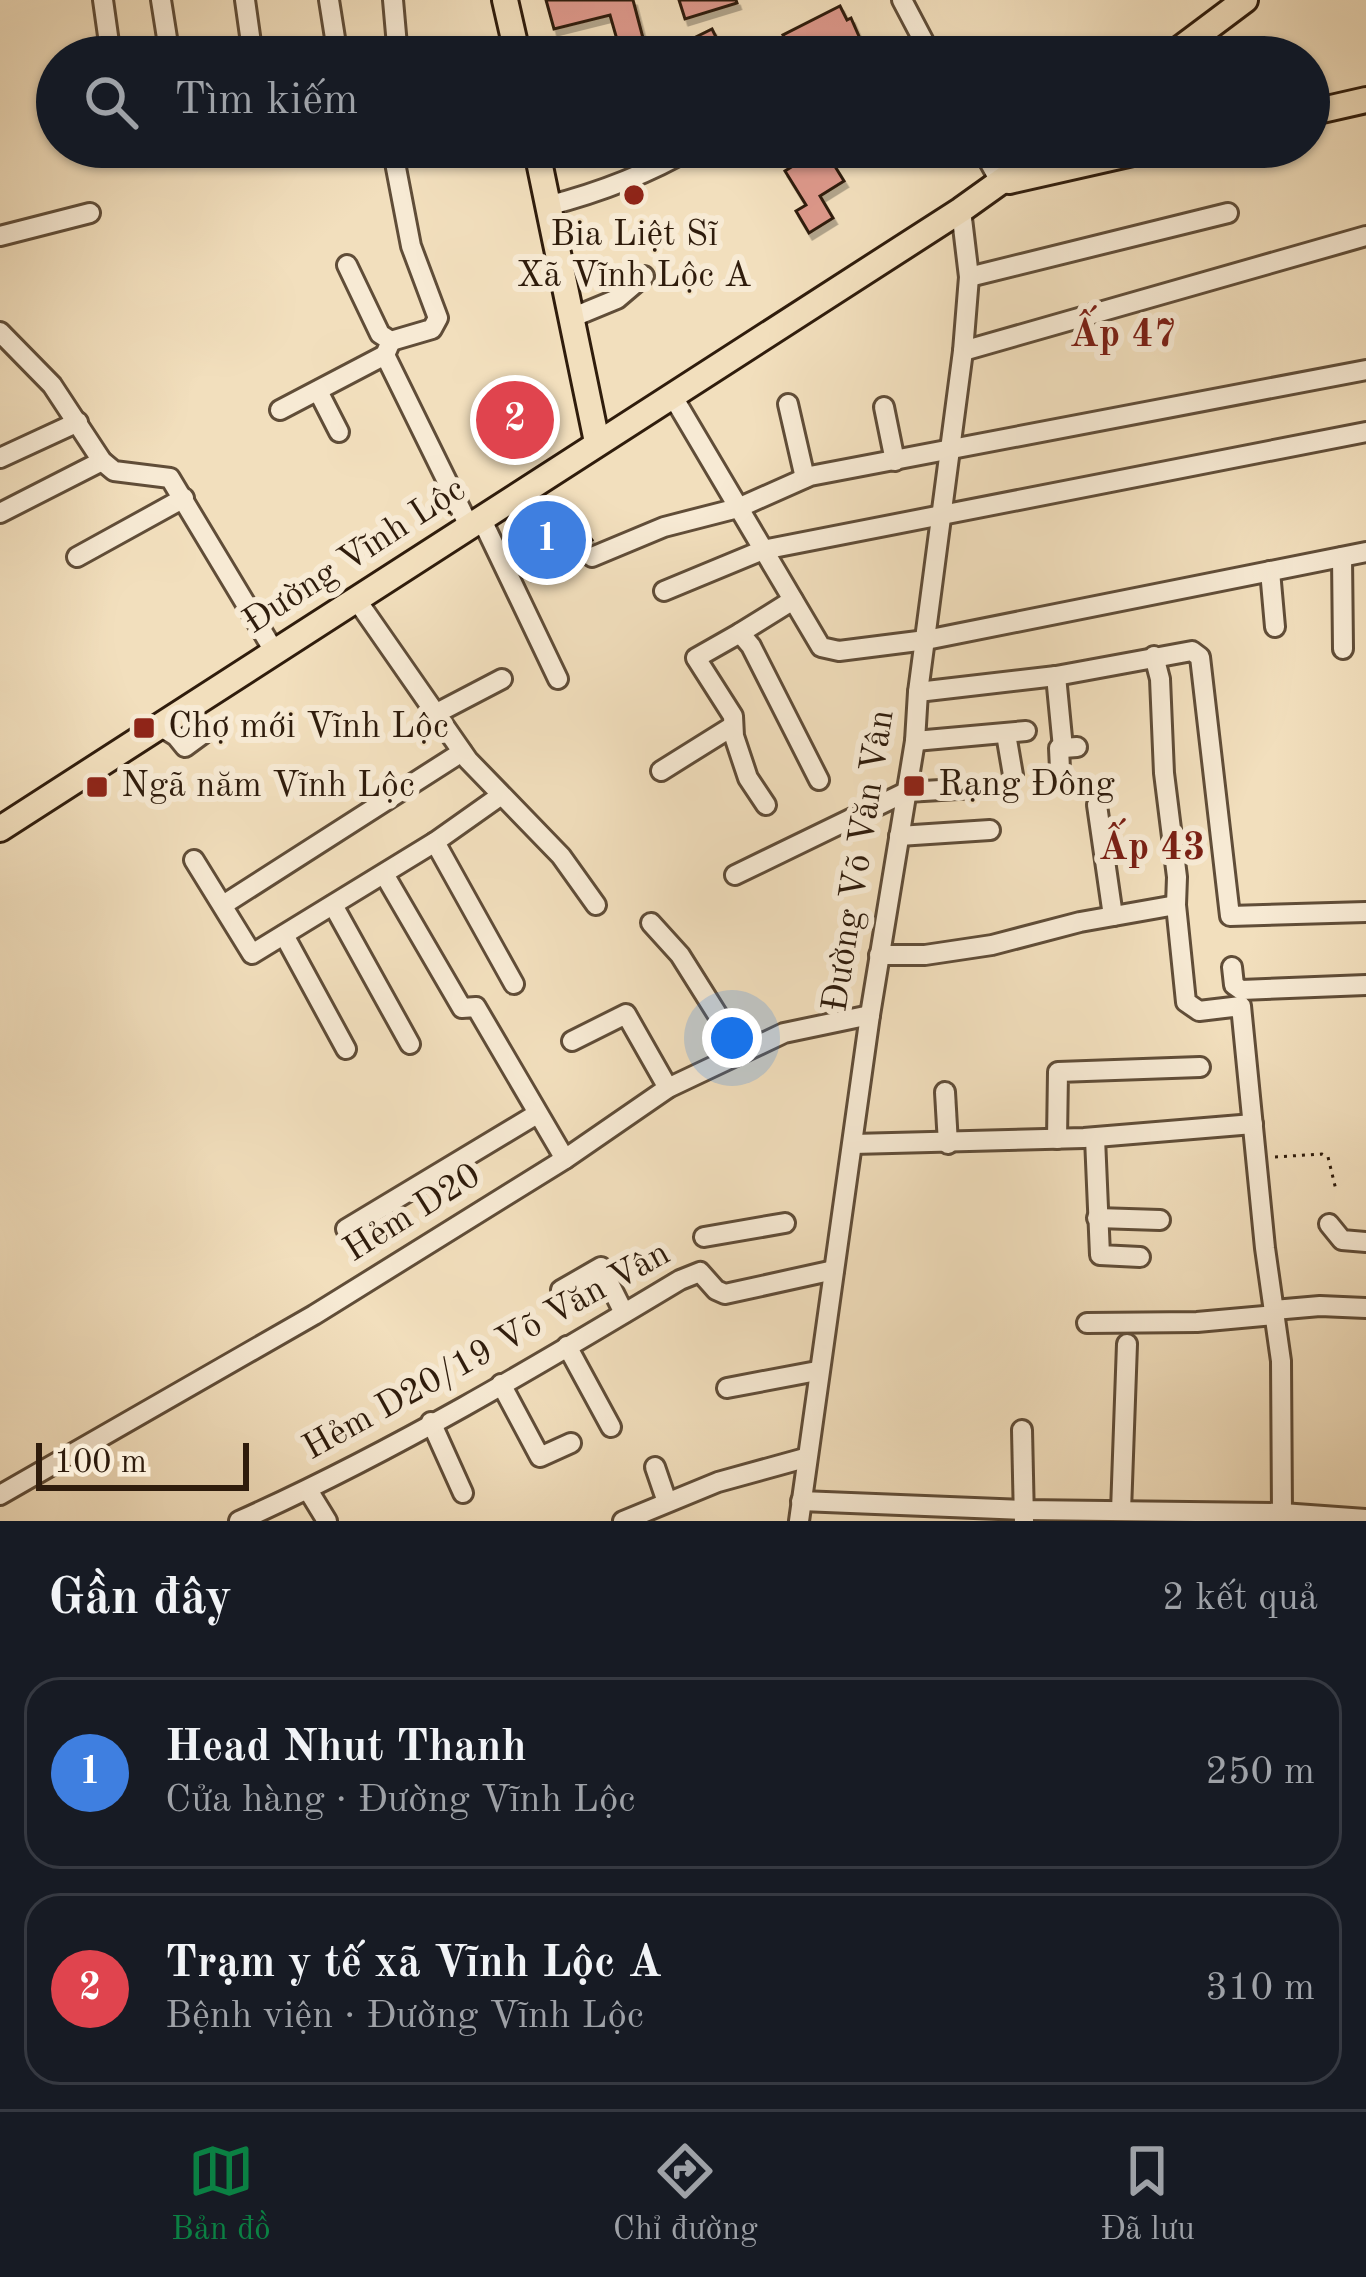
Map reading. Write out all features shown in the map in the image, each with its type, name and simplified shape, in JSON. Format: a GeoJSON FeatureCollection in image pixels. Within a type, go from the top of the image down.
{"type":"FeatureCollection","features":[{"type":"Feature","properties":{"kind":"main road"},"geometry":{"type":"LineString","coordinates":[[505,0],[513,36]]}},
{"type":"Feature","properties":{"kind":"main road"},"geometry":{"type":"LineString","coordinates":[[1196,36],[1245,0]]}},
{"type":"Feature","properties":{"kind":"main road"},"geometry":{"type":"LineString","coordinates":[[1330,108],[1366,100]]}},
{"type":"Feature","properties":{"kind":"main road"},"geometry":{"type":"LineString","coordinates":[[540,168],[597,442]]}},
{"type":"Feature","properties":{"kind":"main road","name":"Đường Vĩnh Lộc"},"geometry":{"type":"LineString","coordinates":[[0,829],[962,210],[1020,168]]}},
{"type":"Feature","properties":{"kind":"main road"},"geometry":{"type":"LineString","coordinates":[[1000,183],[1051,168]]}},
{"type":"Feature","properties":{"kind":"street"},"geometry":{"type":"LineString","coordinates":[[104,0],[109,36]]}},
{"type":"Feature","properties":{"kind":"street"},"geometry":{"type":"LineString","coordinates":[[161,0],[167,36]]}},
{"type":"Feature","properties":{"kind":"street"},"geometry":{"type":"LineString","coordinates":[[244,0],[250,36]]}},
{"type":"Feature","properties":{"kind":"street"},"geometry":{"type":"LineString","coordinates":[[329,0],[335,36]]}},
{"type":"Feature","properties":{"kind":"street"},"geometry":{"type":"LineString","coordinates":[[393,0],[396,36]]}},
{"type":"Feature","properties":{"kind":"street"},"geometry":{"type":"LineString","coordinates":[[902,0],[921,36]]}},
{"type":"Feature","properties":{"kind":"street"},"geometry":{"type":"LineString","coordinates":[[280,410],[432,328],[438,318],[411,246],[396,168]]}},
{"type":"Feature","properties":{"kind":"street"},"geometry":{"type":"LineString","coordinates":[[547,206],[590,195],[648,168]]}},
{"type":"Feature","properties":{"kind":"street"},"geometry":{"type":"LineString","coordinates":[[992,168],[1000,183]]}},
{"type":"Feature","properties":{"kind":"street","name":"Đường Võ Văn Vân"},"geometry":{"type":"LineString","coordinates":[[800,1511],[870,1015],[915,741],[964,351],[969,277],[962,210]]}},
{"type":"Feature","properties":{"kind":"street"},"geometry":{"type":"LineString","coordinates":[[0,236],[90,213]]}},
{"type":"Feature","properties":{"kind":"street"},"geometry":{"type":"LineString","coordinates":[[969,277],[1228,213]]}},
{"type":"Feature","properties":{"kind":"street"},"geometry":{"type":"LineString","coordinates":[[964,351],[1366,236]]}},
{"type":"Feature","properties":{"kind":"street"},"geometry":{"type":"LineString","coordinates":[[347,265],[558,679]]}},
{"type":"Feature","properties":{"kind":"street"},"geometry":{"type":"LineString","coordinates":[[571,318],[616,298],[644,276]]}},
{"type":"Feature","properties":{"kind":"street"},"geometry":{"type":"LineString","coordinates":[[0,332],[8,352],[52,385],[102,461],[114,471],[170,478],[274,651]]}},
{"type":"Feature","properties":{"kind":"street"},"geometry":{"type":"LineString","coordinates":[[592,557],[664,526],[738,508],[805,478],[1366,370]]}},
{"type":"Feature","properties":{"kind":"street"},"geometry":{"type":"LineString","coordinates":[[317,392],[339,432]]}},
{"type":"Feature","properties":{"kind":"street"},"geometry":{"type":"LineString","coordinates":[[672,395],[821,647],[839,651],[926,640],[1366,552]]}},
{"type":"Feature","properties":{"kind":"street"},"geometry":{"type":"LineString","coordinates":[[788,404],[805,478]]}},
{"type":"Feature","properties":{"kind":"street"},"geometry":{"type":"LineString","coordinates":[[884,407],[895,460]]}},
{"type":"Feature","properties":{"kind":"street"},"geometry":{"type":"LineString","coordinates":[[0,458],[78,422]]}},
{"type":"Feature","properties":{"kind":"street"},"geometry":{"type":"LineString","coordinates":[[664,591],[763,550],[1366,432]]}},
{"type":"Feature","properties":{"kind":"street"},"geometry":{"type":"LineString","coordinates":[[0,514],[102,461]]}},
{"type":"Feature","properties":{"kind":"street"},"geometry":{"type":"LineString","coordinates":[[76,557],[184,498]]}},
{"type":"Feature","properties":{"kind":"street"},"geometry":{"type":"LineString","coordinates":[[1342,557],[1343,650]]}},
{"type":"Feature","properties":{"kind":"street"},"geometry":{"type":"LineString","coordinates":[[1270,571],[1275,626]]}},
{"type":"Feature","properties":{"kind":"street"},"geometry":{"type":"LineString","coordinates":[[356,599],[462,752],[561,856],[596,904]]}},
{"type":"Feature","properties":{"kind":"street"},"geometry":{"type":"LineString","coordinates":[[766,805],[748,778],[733,716],[696,658],[794,601]]}},
{"type":"Feature","properties":{"kind":"street"},"geometry":{"type":"LineString","coordinates":[[740,633],[819,780]]}},
{"type":"Feature","properties":{"kind":"street"},"geometry":{"type":"LineString","coordinates":[[918,692],[1056,676],[1192,651],[1200,658],[1230,916],[1366,912]]}},
{"type":"Feature","properties":{"kind":"street"},"geometry":{"type":"LineString","coordinates":[[1154,656],[1160,679],[1186,1002],[1198,1012],[1241,1006],[1282,1360],[1282,1513]]}},
{"type":"Feature","properties":{"kind":"street"},"geometry":{"type":"LineString","coordinates":[[1056,676],[1070,748],[1059,748],[1060,769]]}},
{"type":"Feature","properties":{"kind":"street"},"geometry":{"type":"LineString","coordinates":[[435,714],[502,679]]}},
{"type":"Feature","properties":{"kind":"street"},"geometry":{"type":"LineString","coordinates":[[661,771],[733,726]]}},
{"type":"Feature","properties":{"kind":"street"},"geometry":{"type":"LineString","coordinates":[[915,741],[1016,732],[1013,775]]}},
{"type":"Feature","properties":{"kind":"street"},"geometry":{"type":"LineString","coordinates":[[223,905],[462,752]]}},
{"type":"Feature","properties":{"kind":"street"},"geometry":{"type":"LineString","coordinates":[[735,875],[907,793],[993,787]]}},
{"type":"Feature","properties":{"kind":"street"},"geometry":{"type":"LineString","coordinates":[[194,860],[223,905],[245,958],[435,842],[500,796]]}},
{"type":"Feature","properties":{"kind":"street"},"geometry":{"type":"LineString","coordinates":[[1097,806],[1113,916]]}},
{"type":"Feature","properties":{"kind":"street"},"geometry":{"type":"LineString","coordinates":[[899,836],[990,830]]}},
{"type":"Feature","properties":{"kind":"street"},"geometry":{"type":"LineString","coordinates":[[435,842],[514,984]]}},
{"type":"Feature","properties":{"kind":"street"},"geometry":{"type":"LineString","coordinates":[[384,874],[462,1008],[476,1007],[565,1159]]}},
{"type":"Feature","properties":{"kind":"street"},"geometry":{"type":"LineString","coordinates":[[333,905],[410,1044]]}},
{"type":"Feature","properties":{"kind":"street"},"geometry":{"type":"LineString","coordinates":[[879,956],[992,945],[1176,905]]}},
{"type":"Feature","properties":{"kind":"street"},"geometry":{"type":"LineString","coordinates":[[651,923],[680,956],[740,1052]]}},
{"type":"Feature","properties":{"kind":"street"},"geometry":{"type":"LineString","coordinates":[[284,935],[346,1049]]}},
{"type":"Feature","properties":{"kind":"street"},"geometry":{"type":"LineString","coordinates":[[1232,967],[1234,986],[1241,990],[1366,985]]}},
{"type":"Feature","properties":{"kind":"street"},"geometry":{"type":"LineString","coordinates":[[572,1041],[626,1014],[668,1088]]}},
{"type":"Feature","properties":{"kind":"street","name":"Hẻm D20"},"geometry":{"type":"LineString","coordinates":[[0,1496],[314,1315],[565,1159],[668,1088],[694,1084],[740,1052],[784,1034],[870,1015]]}},
{"type":"Feature","properties":{"kind":"street"},"geometry":{"type":"LineString","coordinates":[[1057,1138],[1058,1072],[1200,1067]]}},
{"type":"Feature","properties":{"kind":"street"},"geometry":{"type":"LineString","coordinates":[[945,1092],[948,1144]]}},
{"type":"Feature","properties":{"kind":"street"},"geometry":{"type":"LineString","coordinates":[[346,1229],[537,1114]]}},
{"type":"Feature","properties":{"kind":"street"},"geometry":{"type":"LineString","coordinates":[[853,1144],[1095,1138],[1253,1124]]}},
{"type":"Feature","properties":{"kind":"street"},"geometry":{"type":"LineString","coordinates":[[1095,1138],[1100,1255],[1140,1257]]}},
{"type":"Feature","properties":{"kind":"street"},"geometry":{"type":"LineString","coordinates":[[1097,1217],[1160,1220]]}},
{"type":"Feature","properties":{"kind":"street"},"geometry":{"type":"LineString","coordinates":[[700,1272],[707,1262],[703,1231],[785,1223]]}},
{"type":"Feature","properties":{"kind":"street"},"geometry":{"type":"LineString","coordinates":[[1329,1224],[1342,1240],[1366,1242]]}},
{"type":"Feature","properties":{"kind":"street"},"geometry":{"type":"LineString","coordinates":[[561,1290],[602,1267],[624,1313]]}},
{"type":"Feature","properties":{"kind":"street","name":"Hẻm D20/19 Võ Văn Vân"},"geometry":{"type":"LineString","coordinates":[[239,1521],[308,1490],[700,1272],[725,1294],[834,1270]]}},
{"type":"Feature","properties":{"kind":"street"},"geometry":{"type":"LineString","coordinates":[[1087,1323],[1197,1322],[1320,1306],[1366,1308]]}},
{"type":"Feature","properties":{"kind":"street"},"geometry":{"type":"LineString","coordinates":[[1110,1514],[1127,1344]]}},
{"type":"Feature","properties":{"kind":"street"},"geometry":{"type":"LineString","coordinates":[[567,1346],[611,1426]]}},
{"type":"Feature","properties":{"kind":"street"},"geometry":{"type":"LineString","coordinates":[[727,1388],[817,1371]]}},
{"type":"Feature","properties":{"kind":"street"},"geometry":{"type":"LineString","coordinates":[[501,1384],[540,1457],[571,1443]]}},
{"type":"Feature","properties":{"kind":"street"},"geometry":{"type":"LineString","coordinates":[[431,1422],[463,1492]]}},
{"type":"Feature","properties":{"kind":"street"},"geometry":{"type":"LineString","coordinates":[[1022,1430],[1023,1516]]}},
{"type":"Feature","properties":{"kind":"street"},"geometry":{"type":"LineString","coordinates":[[623,1521],[669,1501],[806,1458]]}},
{"type":"Feature","properties":{"kind":"street"},"geometry":{"type":"LineString","coordinates":[[655,1467],[676,1521]]}},
{"type":"Feature","properties":{"kind":"street"},"geometry":{"type":"LineString","coordinates":[[308,1490],[327,1521]]}},
{"type":"Feature","properties":{"kind":"street"},"geometry":{"type":"LineString","coordinates":[[800,1511],[1023,1516],[1282,1513],[1366,1519]]}},
{"type":"Feature","properties":{"kind":"path"},"geometry":{"type":"LineString","coordinates":[[1256,1156],[1322,1154],[1334,1169],[1336,1190]]}},
{"type":"Feature","properties":{"kind":"building"},"geometry":{"type":"Polygon","coordinates":[[[546,0],[633,0],[642,36],[616,36],[610,15],[554,29],[546,0]]]}},
{"type":"Feature","properties":{"kind":"building"},"geometry":{"type":"Polygon","coordinates":[[[679,0],[736,0],[737,3],[685,19],[679,0]]]}},
{"type":"Feature","properties":{"kind":"building"},"geometry":{"type":"Polygon","coordinates":[[[840,6],[859,36],[784,36],[840,6]]]}},
{"type":"Feature","properties":{"kind":"building"},"geometry":{"type":"Polygon","coordinates":[[[836,168],[844,181],[820,196],[833,218],[809,233],[796,211],[806,205],[785,171],[836,168]]]}},
{"type":"Feature","properties":{"kind":"building"},"geometry":{"type":"Polygon","coordinates":[[[557,504],[567,506],[592,540],[528,575],[505,537],[557,504]]]}},
{"type":"Feature","properties":{"kind":"place","name":"Bia Liệt Sĩ Xã Vĩnh Lộc A"},"geometry":{"type":"Point","coordinates":[634,195]}},
{"type":"Feature","properties":{"kind":"place","name":"Trạm y tế xã Vĩnh Lộc A"},"geometry":{"type":"Point","coordinates":[515,420]}},
{"type":"Feature","properties":{"kind":"place","name":"Head Nhut Thanh"},"geometry":{"type":"Point","coordinates":[547,540]}},
{"type":"Feature","properties":{"kind":"place","name":"Chợ mới Vĩnh Lộc"},"geometry":{"type":"Point","coordinates":[144,728]}},
{"type":"Feature","properties":{"kind":"place","name":"Rạng Đông"},"geometry":{"type":"Point","coordinates":[914,786]}},
{"type":"Feature","properties":{"kind":"place","name":"Ngã năm Vĩnh Lộc"},"geometry":{"type":"Point","coordinates":[97,787]}},
{"type":"Feature","properties":{"kind":"district","name":"Ấp 47"},"geometry":{"type":"Point","coordinates":[1123,335]}},
{"type":"Feature","properties":{"kind":"district","name":"Ấp 43"},"geometry":{"type":"Point","coordinates":[1152,848]}}]}
